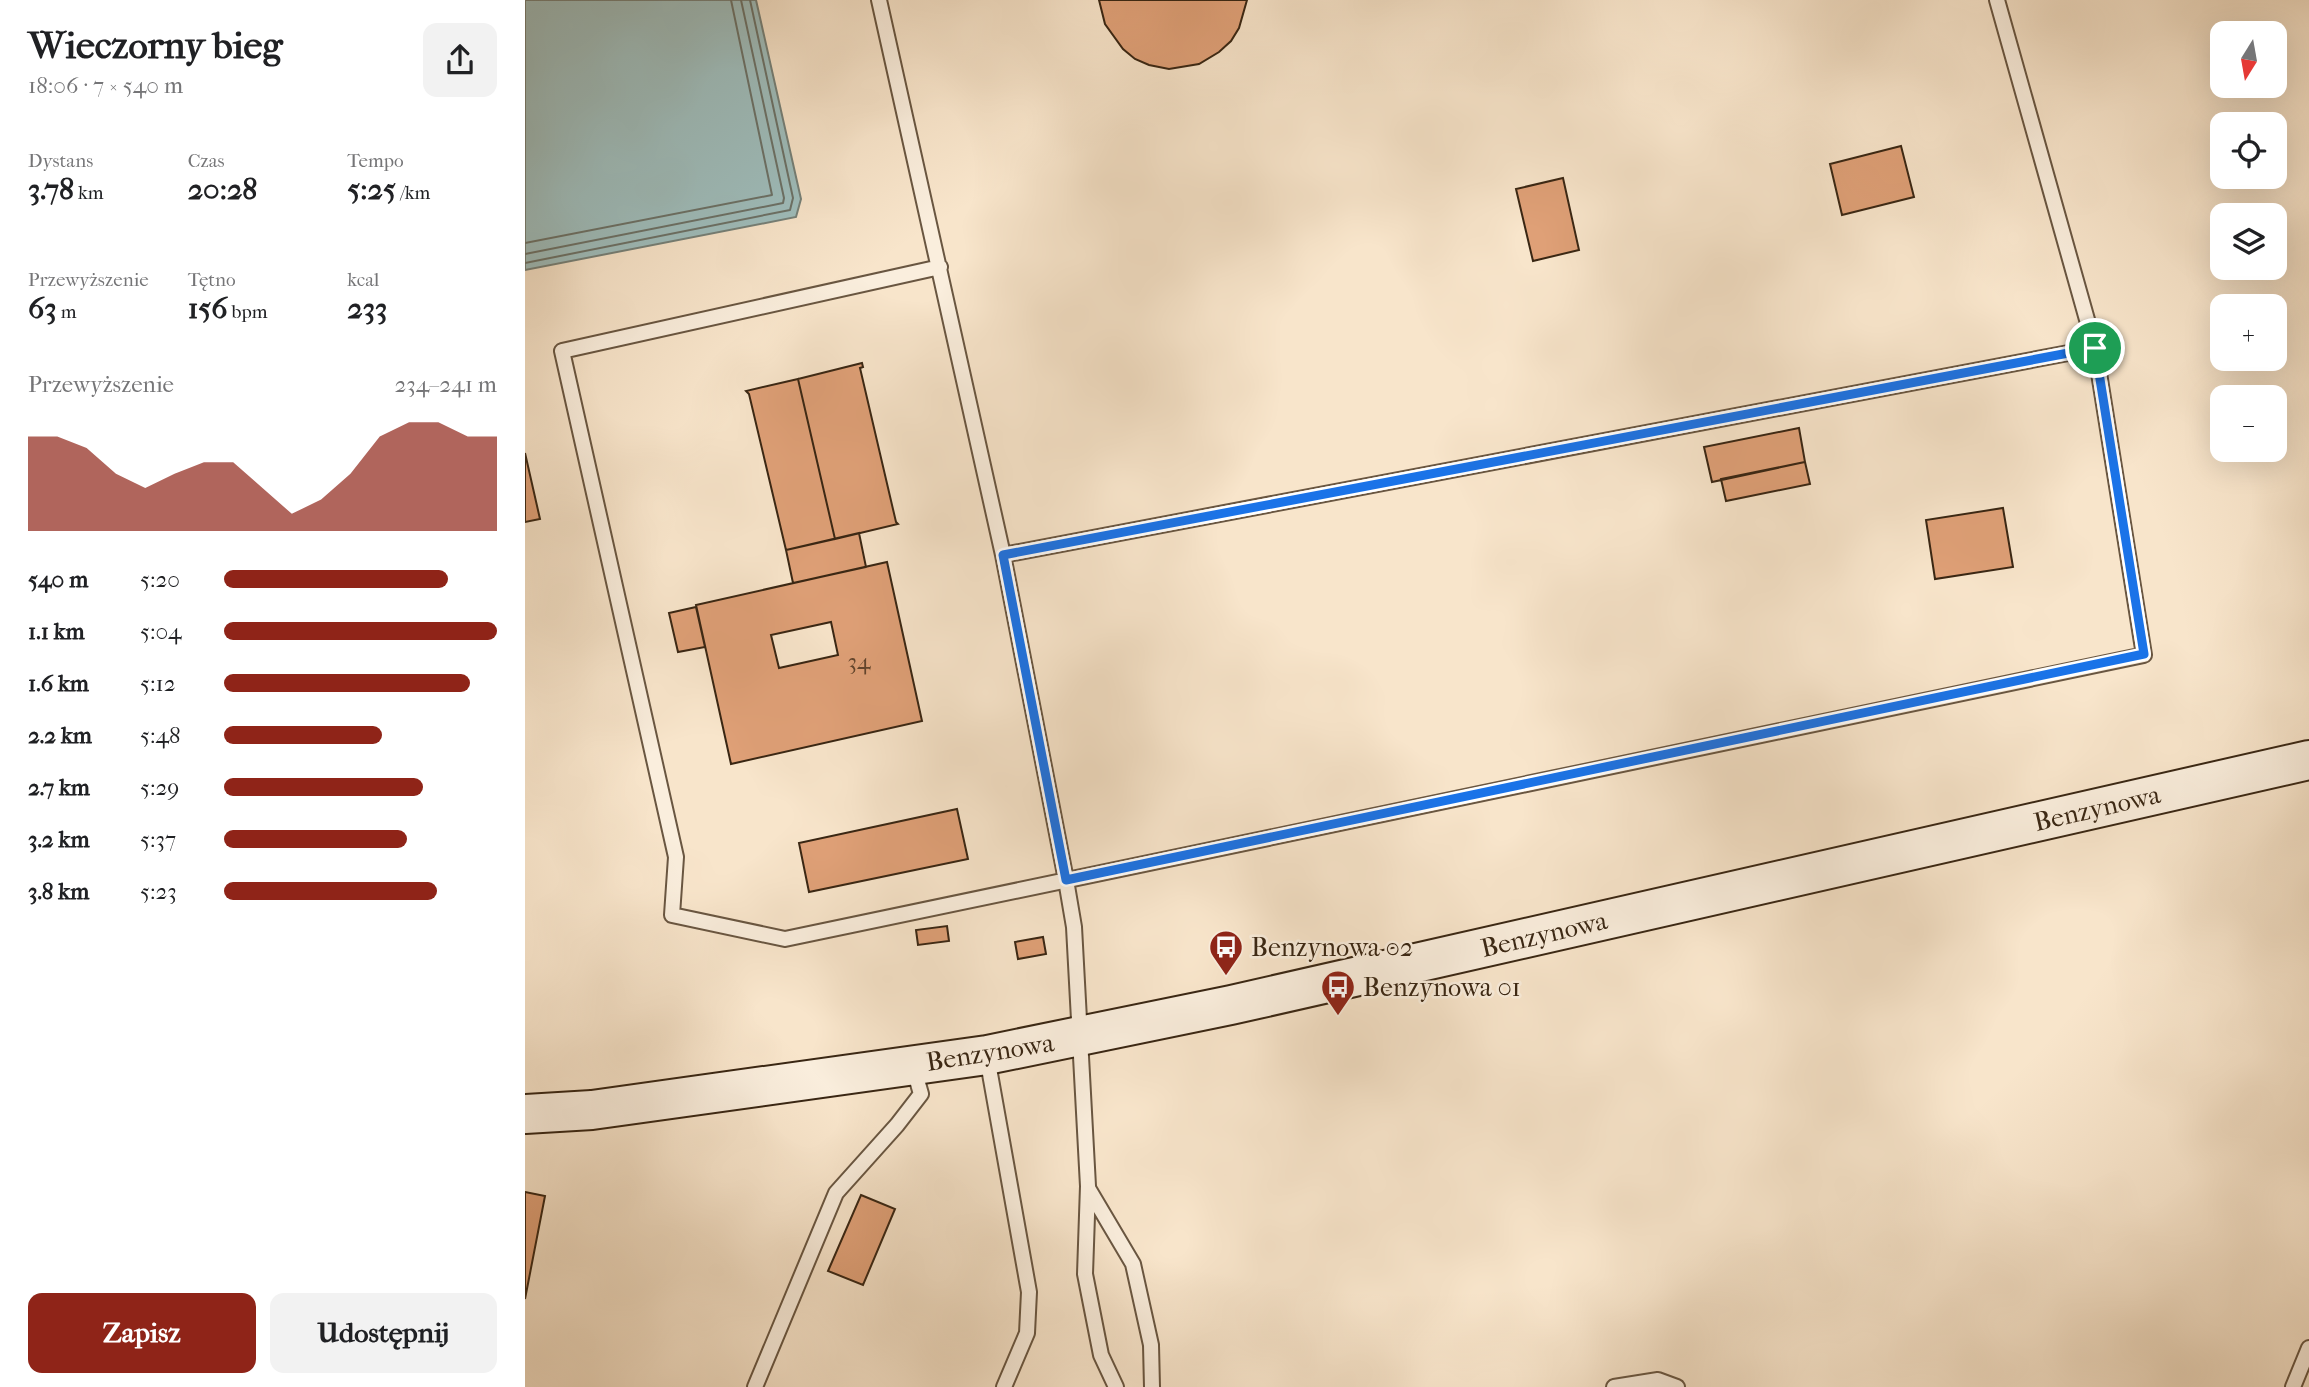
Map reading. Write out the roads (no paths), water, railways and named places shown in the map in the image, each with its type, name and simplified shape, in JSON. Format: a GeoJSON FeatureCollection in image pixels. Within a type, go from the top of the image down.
{"type":"FeatureCollection","features":[{"type":"Feature","properties":{"kind":"street","name":"Benzynowa"},"geometry":{"type":"LineString","coordinates":[[525,1114],[592,1111],[987,1055],[1080,1037],[2309,760]]}},
{"type":"Feature","properties":{"kind":"lane"},"geometry":{"type":"LineString","coordinates":[[879,0],[1003,555],[1066,880],[1074,928],[1088,1186],[1085,1274],[1101,1355],[1116,1387]]}},
{"type":"Feature","properties":{"kind":"lane"},"geometry":{"type":"LineString","coordinates":[[940,267],[562,351],[675,857],[672,915],[785,939],[2144,654],[2095,348],[1997,0]]}},
{"type":"Feature","properties":{"kind":"lane"},"geometry":{"type":"LineString","coordinates":[[1003,555],[2095,348]]}},
{"type":"Feature","properties":{"kind":"lane"},"geometry":{"type":"LineString","coordinates":[[987,1055],[1029,1292],[1027,1332],[1004,1387]]}},
{"type":"Feature","properties":{"kind":"lane"},"geometry":{"type":"LineString","coordinates":[[755,1387],[836,1193],[921,1094],[913,1064]]}},
{"type":"Feature","properties":{"kind":"lane"},"geometry":{"type":"LineString","coordinates":[[1088,1186],[1133,1264],[1151,1345],[1152,1387]]}},
{"type":"Feature","properties":{"kind":"lane"},"geometry":{"type":"LineString","coordinates":[[2293,1387],[2309,1348]]}},
{"type":"Feature","properties":{"kind":"lane"},"geometry":{"type":"LineString","coordinates":[[1614,1387],[1658,1380],[1677,1387]]}},
{"type":"Feature","properties":{"kind":"water"},"geometry":{"type":"Polygon","coordinates":[[[525,0],[756,0],[801,199],[796,217],[525,270],[525,0]]]}},
{"type":"Feature","properties":{"kind":"place","name":"Benzynowa 02"},"geometry":{"type":"Point","coordinates":[1226,977]}},
{"type":"Feature","properties":{"kind":"place","name":"Benzynowa 01"},"geometry":{"type":"Point","coordinates":[1338,1017]}}]}
